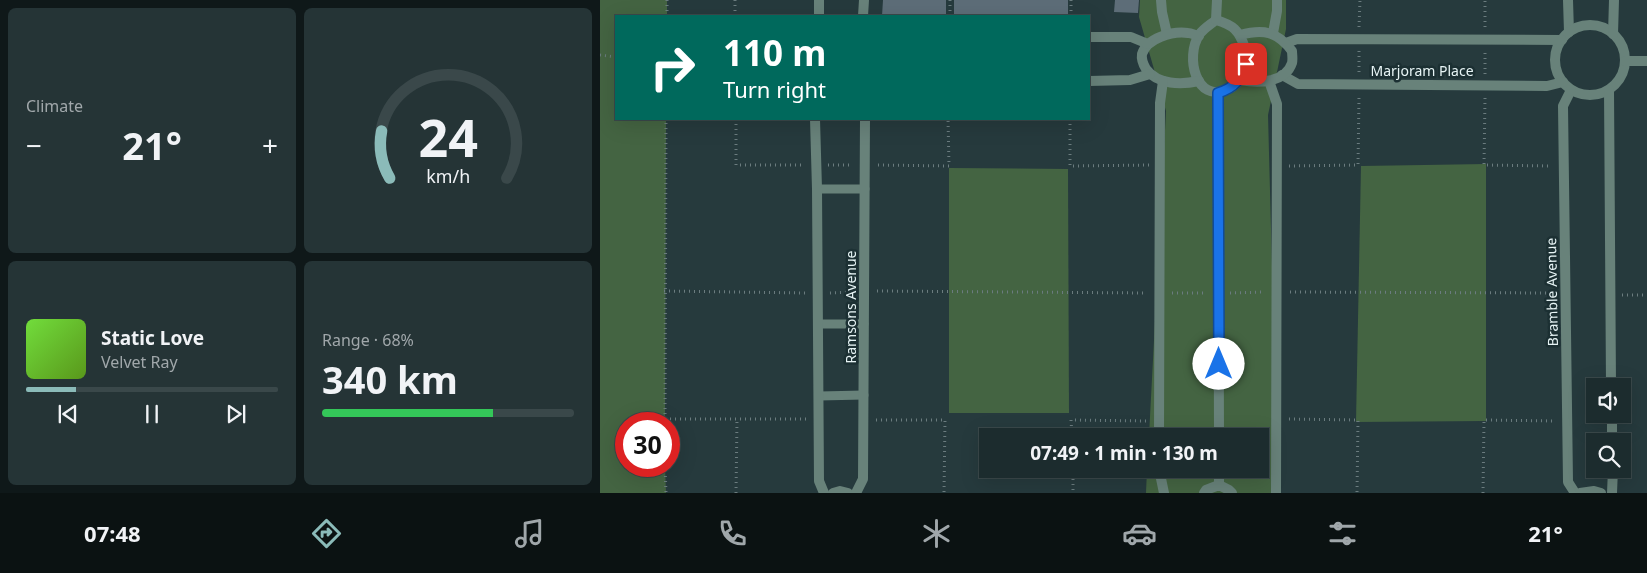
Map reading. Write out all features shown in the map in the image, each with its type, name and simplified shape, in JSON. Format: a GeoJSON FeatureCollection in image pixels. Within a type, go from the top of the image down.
{"type":"FeatureCollection","features":[{"type":"Feature","properties":{"kind":"street"},"geometry":{"type":"LineString","coordinates":[[819,0],[819,15]]}},
{"type":"Feature","properties":{"kind":"street"},"geometry":{"type":"LineString","coordinates":[[863,15],[864,0]]}},
{"type":"Feature","properties":{"kind":"street"},"geometry":{"type":"LineString","coordinates":[[1161,0],[1167,34]]}},
{"type":"Feature","properties":{"kind":"street"},"geometry":{"type":"LineString","coordinates":[[1216,20],[1217,0]]}},
{"type":"Feature","properties":{"kind":"street"},"geometry":{"type":"LineString","coordinates":[[1272,33],[1277,11],[1277,0]]}},
{"type":"Feature","properties":{"kind":"street"},"geometry":{"type":"LineString","coordinates":[[1566,36],[1568,0]]}},
{"type":"Feature","properties":{"kind":"street"},"geometry":{"type":"LineString","coordinates":[[1613,34],[1615,21],[1614,0]]}},
{"type":"Feature","properties":{"kind":"street"},"geometry":{"type":"LineString","coordinates":[[1216,20],[1231,24],[1240,36],[1246,50],[1246,64],[1240,80],[1229,89],[1218,93],[1208,90],[1199,81],[1193,66],[1193,52],[1198,36],[1216,20]]}},
{"type":"Feature","properties":{"kind":"street"},"geometry":{"type":"LineString","coordinates":[[1584,26],[1597,26],[1608,30],[1617,37],[1624,49],[1626,61],[1623,73],[1617,83],[1609,90],[1597,95],[1585,95],[1567,86],[1557,71],[1556,59],[1558,47],[1566,36],[1584,26]]}},
{"type":"Feature","properties":{"kind":"street"},"geometry":{"type":"LineString","coordinates":[[1198,36],[1188,32],[1167,34],[1148,44],[1142,54],[1142,63],[1150,74],[1163,81],[1187,83],[1199,81]]}},
{"type":"Feature","properties":{"kind":"street"},"geometry":{"type":"LineString","coordinates":[[1240,36],[1252,32],[1272,33],[1286,43],[1292,51],[1292,62],[1286,73],[1269,81],[1250,82],[1240,80]]}},
{"type":"Feature","properties":{"kind":"street"},"geometry":{"type":"LineString","coordinates":[[1090,37],[1132,36],[1148,44]]}},
{"type":"Feature","properties":{"kind":"street"},"geometry":{"type":"LineString","coordinates":[[1286,43],[1297,39],[1485,40],[1566,36]]}},
{"type":"Feature","properties":{"kind":"street"},"geometry":{"type":"LineString","coordinates":[[1626,61],[1647,61]]}},
{"type":"Feature","properties":{"kind":"street"},"geometry":{"type":"LineString","coordinates":[[1090,81],[1130,80],[1150,74]]}},
{"type":"Feature","properties":{"kind":"street","name":"Marjoram Place"},"geometry":{"type":"LineString","coordinates":[[1282,75],[1298,84],[1567,86]]}},
{"type":"Feature","properties":{"kind":"street"},"geometry":{"type":"LineString","coordinates":[[1159,428],[1159,165],[1160,103],[1163,81]]}},
{"type":"Feature","properties":{"kind":"street"},"geometry":{"type":"LineString","coordinates":[[1269,81],[1276,104],[1276,493]]}},
{"type":"Feature","properties":{"kind":"street","name":"Bramble Avenue"},"geometry":{"type":"LineString","coordinates":[[1567,86],[1563,106],[1568,482],[1575,493]]}},
{"type":"Feature","properties":{"kind":"street"},"geometry":{"type":"LineString","coordinates":[[1609,90],[1611,378]]}},
{"type":"Feature","properties":{"kind":"street"},"geometry":{"type":"LineString","coordinates":[[1218,93],[1219,428]]}},
{"type":"Feature","properties":{"kind":"street"},"geometry":{"type":"LineString","coordinates":[[815,120],[819,482],[824,493]]}},
{"type":"Feature","properties":{"kind":"street","name":"Ramsons Avenue"},"geometry":{"type":"LineString","coordinates":[[856,493],[863,479],[865,120]]}},
{"type":"Feature","properties":{"kind":"street"},"geometry":{"type":"LineString","coordinates":[[1161,478],[1164,493]]}},
{"type":"Feature","properties":{"kind":"street"},"geometry":{"type":"LineString","coordinates":[[1219,478],[1219,486]]}},
{"type":"Feature","properties":{"kind":"street"},"geometry":{"type":"LineString","coordinates":[[1612,493],[1613,478]]}},
{"type":"Feature","properties":{"kind":"street"},"geometry":{"type":"LineString","coordinates":[[1204,493],[1206,490],[1219,486],[1232,493]]}},
{"type":"Feature","properties":{"kind":"street"},"geometry":{"type":"LineString","coordinates":[[832,493],[840,491],[848,493]]}},
{"type":"Feature","properties":{"kind":"street"},"geometry":{"type":"LineString","coordinates":[[1580,493],[1594,491],[1602,493]]}},
{"type":"Feature","properties":{"kind":"lane"},"geometry":{"type":"LineString","coordinates":[[817,189],[865,189]]}},
{"type":"Feature","properties":{"kind":"lane"},"geometry":{"type":"LineString","coordinates":[[818,324],[864,324]]}},
{"type":"Feature","properties":{"kind":"lane"},"geometry":{"type":"LineString","coordinates":[[818,396],[864,396]]}},
{"type":"Feature","properties":{"kind":"path"},"geometry":{"type":"LineString","coordinates":[[667,0],[667,15]]}},
{"type":"Feature","properties":{"kind":"path"},"geometry":{"type":"LineString","coordinates":[[735,0],[735,15]]}},
{"type":"Feature","properties":{"kind":"path"},"geometry":{"type":"LineString","coordinates":[[950,0],[950,15]]}},
{"type":"Feature","properties":{"kind":"path"},"geometry":{"type":"LineString","coordinates":[[1071,0],[1071,15]]}},
{"type":"Feature","properties":{"kind":"path"},"geometry":{"type":"LineString","coordinates":[[1276,166],[1358,165],[1360,0]]}},
{"type":"Feature","properties":{"kind":"path"},"geometry":{"type":"LineString","coordinates":[[1485,0],[1484,165],[1564,166]]}},
{"type":"Feature","properties":{"kind":"path"},"geometry":{"type":"LineString","coordinates":[[600,55],[615,57]]}},
{"type":"Feature","properties":{"kind":"path"},"geometry":{"type":"LineString","coordinates":[[665,412],[666,120]]}},
{"type":"Feature","properties":{"kind":"path"},"geometry":{"type":"LineString","coordinates":[[736,120],[736,165],[865,164],[948,166],[948,120]]}},
{"type":"Feature","properties":{"kind":"path"},"geometry":{"type":"LineString","coordinates":[[1070,120],[1070,166],[1159,165]]}},
{"type":"Feature","properties":{"kind":"path"},"geometry":{"type":"LineString","coordinates":[[664,290],[818,293],[864,291],[1566,294]]}},
{"type":"Feature","properties":{"kind":"path"},"geometry":{"type":"LineString","coordinates":[[1609,295],[1647,295]]}},
{"type":"Feature","properties":{"kind":"path"},"geometry":{"type":"LineString","coordinates":[[680,421],[819,418]]}},
{"type":"Feature","properties":{"kind":"path"},"geometry":{"type":"LineString","coordinates":[[736,493],[737,419]]}},
{"type":"Feature","properties":{"kind":"path"},"geometry":{"type":"LineString","coordinates":[[1276,419],[1358,420],[1357,493]]}},
{"type":"Feature","properties":{"kind":"path"},"geometry":{"type":"LineString","coordinates":[[864,420],[945,420],[944,493]]}},
{"type":"Feature","properties":{"kind":"path"},"geometry":{"type":"LineString","coordinates":[[1072,428],[1072,420],[1159,421]]}},
{"type":"Feature","properties":{"kind":"path"},"geometry":{"type":"LineString","coordinates":[[1483,493],[1484,420],[1568,421]]}},
{"type":"Feature","properties":{"kind":"path"},"geometry":{"type":"LineString","coordinates":[[666,477],[666,493]]}},
{"type":"Feature","properties":{"kind":"path"},"geometry":{"type":"LineString","coordinates":[[1073,478],[1073,493]]}},
{"type":"Feature","properties":{"kind":"green space"},"geometry":{"type":"Polygon","coordinates":[[[600,0],[667,0],[667,15],[615,15],[615,120],[666,120],[665,412],[615,412],[615,477],[665,477],[666,493],[600,493],[600,0]]]}},
{"type":"Feature","properties":{"kind":"green space"},"geometry":{"type":"Polygon","coordinates":[[[1140,0],[1286,0],[1286,29],[1268,115],[1278,493],[1146,493],[1147,478],[1269,478],[1269,428],[1149,428],[1166,111],[1139,17],[1140,0]]]}},
{"type":"Feature","properties":{"kind":"green space"},"geometry":{"type":"Polygon","coordinates":[[[1486,164],[1486,421],[1356,422],[1361,166],[1486,164]]]}},
{"type":"Feature","properties":{"kind":"green space"},"geometry":{"type":"Polygon","coordinates":[[[949,168],[1068,169],[1069,413],[949,413],[949,168]]]}},
{"type":"Feature","properties":{"kind":"building"},"geometry":{"type":"Polygon","coordinates":[[[883,0],[946,0],[946,15],[882,15],[883,0]]]}},
{"type":"Feature","properties":{"kind":"building"},"geometry":{"type":"Polygon","coordinates":[[[954,0],[1068,0],[1068,15],[954,15],[954,0]]]}},
{"type":"Feature","properties":{"kind":"building"},"geometry":{"type":"Polygon","coordinates":[[[1115,0],[1139,0],[1138,13],[1114,12],[1115,0]]]}},
{"type":"Feature","properties":{"kind":"route"},"geometry":{"type":"LineString","coordinates":[[1219,364],[1218,93],[1229,89],[1240,80],[1246,64]]}}]}
